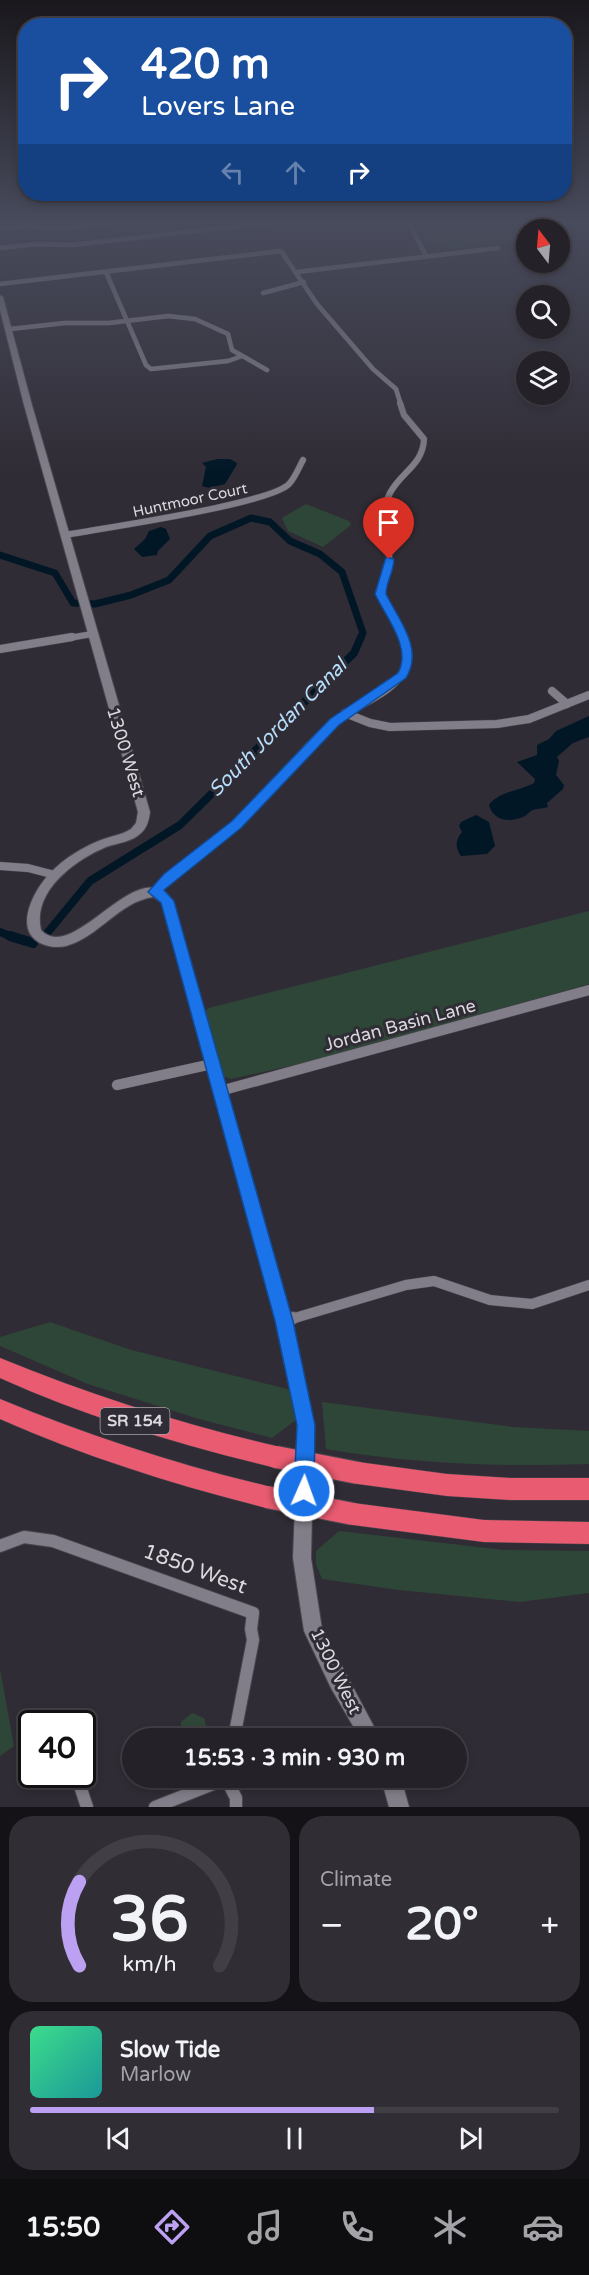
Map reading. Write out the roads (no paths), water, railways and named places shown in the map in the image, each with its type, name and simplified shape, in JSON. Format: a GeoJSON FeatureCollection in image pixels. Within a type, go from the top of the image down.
{"type":"FeatureCollection","features":[{"type":"Feature","properties":{"kind":"highway","name":"SR 154"},"geometry":{"type":"LineString","coordinates":[[0,1368],[88,1405],[153,1426],[276,1457],[358,1473],[447,1485],[510,1489],[589,1489]]}},
{"type":"Feature","properties":{"kind":"highway","name":"SR 154"},"geometry":{"type":"LineString","coordinates":[[0,1409],[105,1452],[200,1481],[267,1497],[416,1524],[484,1531],[589,1533]]}},
{"type":"Feature","properties":{"kind":"street","name":"1300 West"},"geometry":{"type":"LineString","coordinates":[[2,304],[28,405],[143,817],[141,825],[133,833],[85,852],[68,862],[55,875],[44,890],[34,916],[36,933],[40,938],[51,941],[74,938],[93,927],[134,895],[155,892],[161,894],[167,901],[284,1321],[306,1425],[302,1558],[314,1630],[338,1681],[364,1728]]}},
{"type":"Feature","properties":{"kind":"street"},"geometry":{"type":"LineString","coordinates":[[120,304],[146,365],[151,369],[228,361],[242,356]]}},
{"type":"Feature","properties":{"kind":"street"},"geometry":{"type":"LineString","coordinates":[[155,892],[168,877],[237,825],[345,713],[395,682],[407,666],[409,655],[406,642],[380,590],[390,564],[387,528],[388,497],[394,486],[417,463],[424,442],[421,434],[404,415],[396,389],[373,369],[318,304]]}},
{"type":"Feature","properties":{"kind":"street"},"geometry":{"type":"LineString","coordinates":[[10,329],[65,322],[99,323],[168,316],[195,319],[228,334],[230,347],[267,370]]}},
{"type":"Feature","properties":{"kind":"street","name":"Huntmoor Court"},"geometry":{"type":"LineString","coordinates":[[66,535],[201,511],[265,496],[289,485],[303,460]]}},
{"type":"Feature","properties":{"kind":"street"},"geometry":{"type":"LineString","coordinates":[[0,649],[93,634]]}},
{"type":"Feature","properties":{"kind":"street"},"geometry":{"type":"LineString","coordinates":[[552,691],[567,704]]}},
{"type":"Feature","properties":{"kind":"street"},"geometry":{"type":"LineString","coordinates":[[345,713],[370,723],[390,727],[497,724],[529,719],[589,695]]}},
{"type":"Feature","properties":{"kind":"street"},"geometry":{"type":"LineString","coordinates":[[0,866],[28,868],[55,875]]}},
{"type":"Feature","properties":{"kind":"street","name":"Jordan Basin Lane"},"geometry":{"type":"LineString","coordinates":[[220,1091],[589,990]]}},
{"type":"Feature","properties":{"kind":"street"},"geometry":{"type":"LineString","coordinates":[[117,1086],[212,1064]]}},
{"type":"Feature","properties":{"kind":"street"},"geometry":{"type":"LineString","coordinates":[[284,1321],[406,1285],[434,1281],[490,1300],[532,1304],[589,1285]]}},
{"type":"Feature","properties":{"kind":"street","name":"1850 West"},"geometry":{"type":"LineString","coordinates":[[0,1546],[24,1537],[53,1540],[253,1613],[251,1629],[253,1640],[236,1728]]}},
{"type":"Feature","properties":{"kind":"street"},"geometry":{"type":"LineString","coordinates":[[81,1788],[87,1807]]}},
{"type":"Feature","properties":{"kind":"street"},"geometry":{"type":"LineString","coordinates":[[155,1807],[202,1788]]}},
{"type":"Feature","properties":{"kind":"street"},"geometry":{"type":"LineString","coordinates":[[231,1788],[236,1798],[236,1807]]}},
{"type":"Feature","properties":{"kind":"street"},"geometry":{"type":"LineString","coordinates":[[394,1788],[399,1807]]}},
{"type":"Feature","properties":{"kind":"water"},"geometry":{"type":"Polygon","coordinates":[[[217,459],[230,459],[237,463],[225,484],[209,488],[202,486],[206,467],[202,463],[217,459]]]}},
{"type":"Feature","properties":{"kind":"water"},"geometry":{"type":"Polygon","coordinates":[[[161,527],[166,529],[170,539],[157,555],[142,557],[134,549],[145,539],[149,531],[161,527]]]}},
{"type":"Feature","properties":{"kind":"water"},"geometry":{"type":"Polygon","coordinates":[[[589,716],[589,737],[573,743],[557,757],[559,761],[556,775],[564,785],[563,789],[547,803],[548,807],[533,810],[514,820],[504,820],[495,815],[489,805],[493,800],[534,783],[535,779],[517,762],[537,755],[537,745],[549,739],[556,731],[589,716]]]}},
{"type":"Feature","properties":{"kind":"water"},"geometry":{"type":"Polygon","coordinates":[[[476,815],[489,822],[495,846],[487,854],[461,856],[457,844],[462,832],[459,826],[461,822],[476,815]]]}},
{"type":"Feature","properties":{"kind":"waterway","name":"South Jordan Canal"},"geometry":{"type":"LineString","coordinates":[[0,555],[55,573],[73,603],[95,604],[131,595],[169,580],[210,536],[251,518],[270,522],[290,541],[320,554],[342,572],[363,633],[361,637]]}},
{"type":"Feature","properties":{"kind":"waterway","name":"South Jordan Canal"},"geometry":{"type":"LineString","coordinates":[[48,932],[90,881],[180,825],[354,653],[361,637]]}},
{"type":"Feature","properties":{"kind":"waterway","name":"South Jordan Canal"},"geometry":{"type":"LineString","coordinates":[[0,932],[14,938]]}},
{"type":"Feature","properties":{"kind":"waterway","name":"South Jordan Canal"},"geometry":{"type":"LineString","coordinates":[[10,936],[33,943]]}}]}
